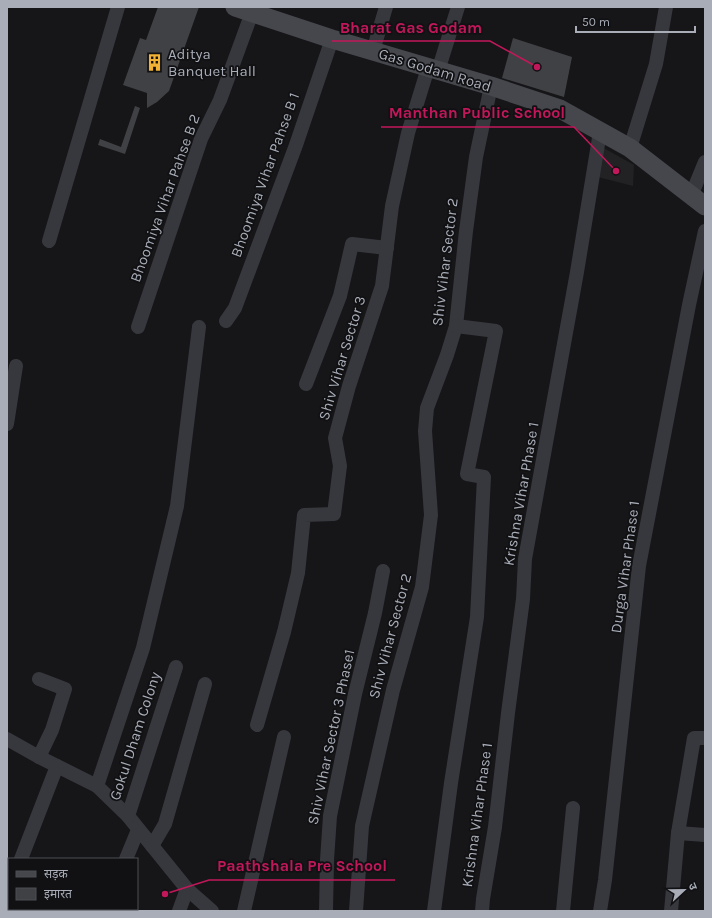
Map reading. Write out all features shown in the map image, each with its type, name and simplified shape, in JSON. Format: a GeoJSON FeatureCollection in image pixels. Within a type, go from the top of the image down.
{"type":"FeatureCollection","features":[{"type":"Feature","properties":{"kind":"main road","name":"Gas Godam Road"},"geometry":{"type":"LineString","coordinates":[[247,9],[332,39],[491,86],[560,109],[630,148],[698,201]]}},
{"type":"Feature","properties":{"kind":"street"},"geometry":{"type":"LineString","coordinates":[[49,241],[118,7]]}},
{"type":"Feature","properties":{"kind":"street"},"geometry":{"type":"LineString","coordinates":[[373,51],[386,7]]}},
{"type":"Feature","properties":{"kind":"street","name":"Shiv Vihar Sector 3"},"geometry":{"type":"LineString","coordinates":[[257,724],[284,632],[298,573],[304,515],[334,514],[340,466],[335,438],[349,386],[382,286],[392,206],[405,148],[433,69],[458,7]]}},
{"type":"Feature","properties":{"kind":"street"},"geometry":{"type":"LineString","coordinates":[[630,148],[656,64],[666,7]]}},
{"type":"Feature","properties":{"kind":"street","name":"Bhoomiya Vihar Pahse B 2"},"geometry":{"type":"LineString","coordinates":[[138,327],[201,139],[220,100],[247,9]]}},
{"type":"Feature","properties":{"kind":"street","name":"Bhoomiya Vihar Pahse B 1"},"geometry":{"type":"LineString","coordinates":[[226,321],[235,308],[296,145],[332,39]]}},
{"type":"Feature","properties":{"kind":"street","name":"Shiv Vihar Sector 2"},"geometry":{"type":"LineString","coordinates":[[356,911],[362,826],[393,690],[422,587],[431,514],[425,430],[427,408],[456,326],[475,164],[491,86]]}},
{"type":"Feature","properties":{"kind":"street","name":"Krishna Vihar Phase 1"},"geometry":{"type":"LineString","coordinates":[[482,911],[495,827],[523,599],[525,559],[575,288],[600,132]]}},
{"type":"Feature","properties":{"kind":"street"},"geometry":{"type":"LineString","coordinates":[[698,201],[705,162]]}},
{"type":"Feature","properties":{"kind":"street","name":"Durga Vihar Phase 1"},"geometry":{"type":"LineString","coordinates":[[600,911],[605,880],[639,566],[686,321],[705,231]]}},
{"type":"Feature","properties":{"kind":"street"},"geometry":{"type":"LineString","coordinates":[[306,384],[340,296],[352,244],[387,248]]}},
{"type":"Feature","properties":{"kind":"street"},"geometry":{"type":"LineString","coordinates":[[434,911],[451,783],[477,617],[484,477],[467,474],[496,331],[456,326]]}},
{"type":"Feature","properties":{"kind":"street"},"geometry":{"type":"LineString","coordinates":[[97,786],[143,648],[177,506],[199,327]]}},
{"type":"Feature","properties":{"kind":"street"},"geometry":{"type":"LineString","coordinates":[[7,424],[16,366]]}},
{"type":"Feature","properties":{"kind":"street","name":"Shiv Vihar Sector 3 Phase1"},"geometry":{"type":"LineString","coordinates":[[326,911],[330,816],[355,694],[376,613],[383,571]]}},
{"type":"Feature","properties":{"kind":"street","name":"Gokul Dham Colony"},"geometry":{"type":"LineString","coordinates":[[128,816],[176,667]]}},
{"type":"Feature","properties":{"kind":"street"},"geometry":{"type":"LineString","coordinates":[[39,679],[65,689],[52,730],[39,757]]}},
{"type":"Feature","properties":{"kind":"street"},"geometry":{"type":"LineString","coordinates":[[152,846],[165,824],[206,684]]}},
{"type":"Feature","properties":{"kind":"street"},"geometry":{"type":"LineString","coordinates":[[244,911],[284,737]]}},
{"type":"Feature","properties":{"kind":"street"},"geometry":{"type":"LineString","coordinates":[[671,911],[678,833],[694,738],[705,738]]}},
{"type":"Feature","properties":{"kind":"street"},"geometry":{"type":"LineString","coordinates":[[7,739],[97,786],[128,816],[188,889],[212,911]]}},
{"type":"Feature","properties":{"kind":"street"},"geometry":{"type":"LineString","coordinates":[[21,858],[57,766]]}},
{"type":"Feature","properties":{"kind":"street"},"geometry":{"type":"LineString","coordinates":[[563,911],[573,808]]}},
{"type":"Feature","properties":{"kind":"street"},"geometry":{"type":"LineString","coordinates":[[126,858],[138,830]]}},
{"type":"Feature","properties":{"kind":"street"},"geometry":{"type":"LineString","coordinates":[[678,833],[705,835]]}},
{"type":"Feature","properties":{"kind":"street"},"geometry":{"type":"LineString","coordinates":[[179,911],[188,889]]}},
{"type":"Feature","properties":{"kind":"shaded area"},"geometry":{"type":"Polygon","coordinates":[[[602,147],[634,165],[633,186],[598,177],[602,147]]]}},
{"type":"Feature","properties":{"kind":"building","name":"Aditya Banquet Hall"},"geometry":{"type":"Polygon","coordinates":[[[158,7],[199,7],[169,91],[157,102],[147,108],[147,93],[123,85],[140,38],[146,40],[158,7]]]}},
{"type":"Feature","properties":{"kind":"building"},"geometry":{"type":"Polygon","coordinates":[[[513,38],[572,57],[564,97],[502,78],[513,38]]]}},
{"type":"Feature","properties":{"kind":"building"},"geometry":{"type":"Polygon","coordinates":[[[135,106],[140,108],[125,154],[98,145],[100,139],[121,147],[135,106]]]}},
{"type":"Feature","properties":{"kind":"place","name":"Aditya Banquet Hall"},"geometry":{"type":"Point","coordinates":[155,63]}},
{"type":"Feature","properties":{"kind":"place","name":"Bharat Gas Godam"},"geometry":{"type":"Point","coordinates":[537,67]}},
{"type":"Feature","properties":{"kind":"place","name":"Manthan Public School"},"geometry":{"type":"Point","coordinates":[616,171]}},
{"type":"Feature","properties":{"kind":"place","name":"Paathshala Pre School"},"geometry":{"type":"Point","coordinates":[165,894]}}]}
